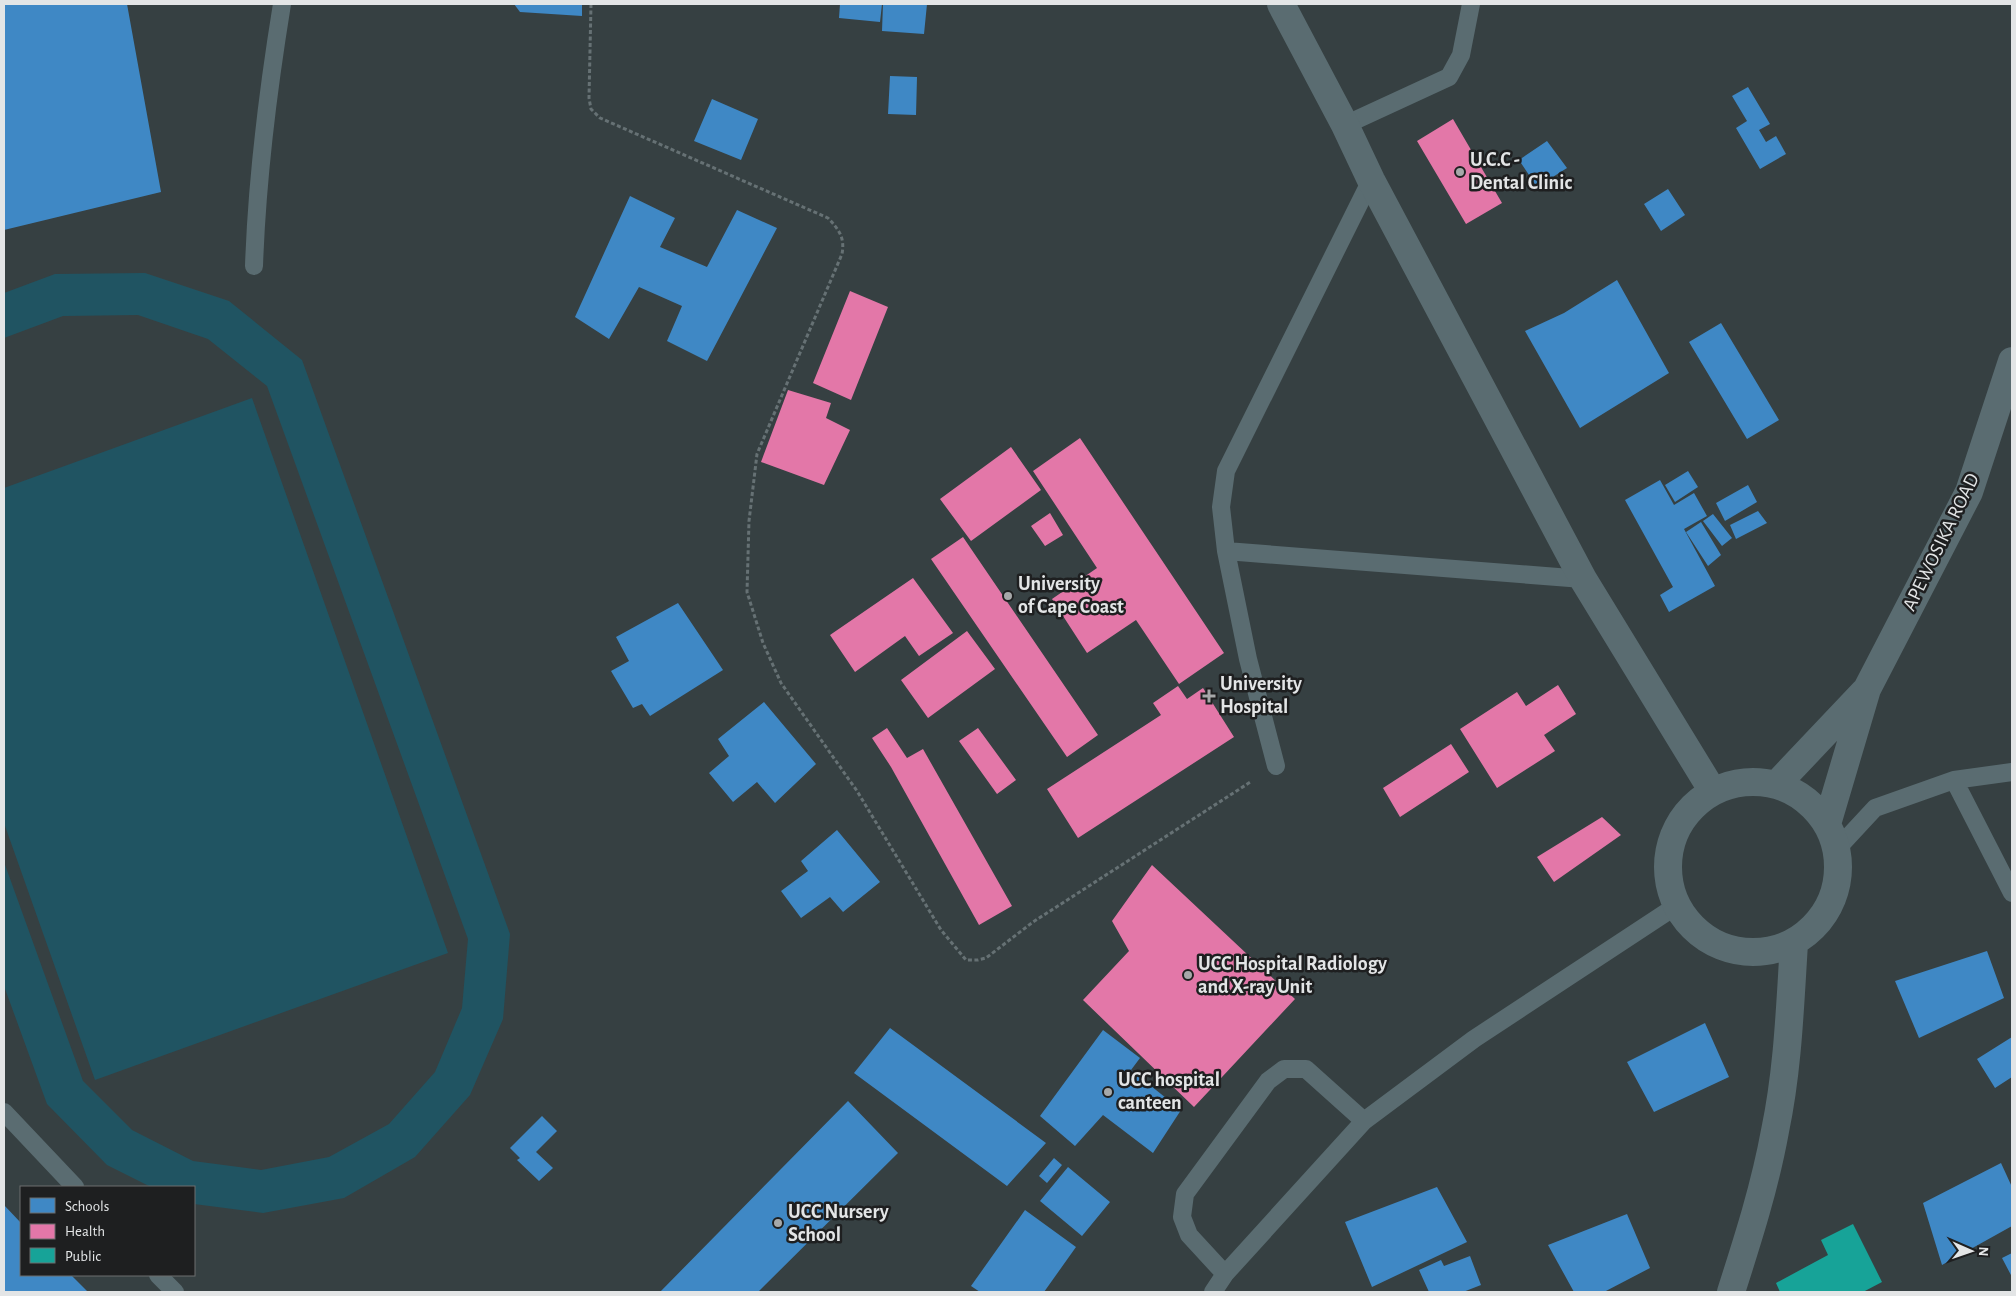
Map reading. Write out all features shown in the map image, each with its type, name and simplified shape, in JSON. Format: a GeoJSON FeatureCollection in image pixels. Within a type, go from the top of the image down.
{"type":"FeatureCollection","features":[{"type":"Feature","properties":{"kind":"street"},"geometry":{"type":"LineString","coordinates":[[1281,4],[1345,125],[1371,180],[1583,579],[1712,790]]}},
{"type":"Feature","properties":{"kind":"street","name":"APEWOSIKA ROAD"},"geometry":{"type":"LineString","coordinates":[[1867,689],[1969,492],[2012,361]]}},
{"type":"Feature","properties":{"kind":"street"},"geometry":{"type":"LineString","coordinates":[[1776,784],[1867,689]]}},
{"type":"Feature","properties":{"kind":"street"},"geometry":{"type":"LineString","coordinates":[[1827,824],[1867,689]]}},
{"type":"Feature","properties":{"kind":"street"},"geometry":{"type":"LineString","coordinates":[[1743,781],[1776,784],[1806,799],[1827,824],[1837,849],[1838,877],[1831,903],[1816,926],[1794,943],[1761,953],[1727,950],[1697,933],[1676,906],[1667,881],[1668,854],[1675,829],[1691,806],[1712,790],[1743,781]]}},
{"type":"Feature","properties":{"kind":"street"},"geometry":{"type":"LineString","coordinates":[[1731,1292],[1755,1218],[1776,1131],[1787,1054],[1794,943]]}},
{"type":"Feature","properties":{"kind":"lane"},"geometry":{"type":"LineString","coordinates":[[254,266],[256,210],[273,57],[282,4]]}},
{"type":"Feature","properties":{"kind":"lane"},"geometry":{"type":"LineString","coordinates":[[1345,125],[1449,77],[1461,55],[1471,4]]}},
{"type":"Feature","properties":{"kind":"lane"},"geometry":{"type":"LineString","coordinates":[[1276,766],[1248,659],[1226,551],[1221,507],[1226,471],[1371,180]]}},
{"type":"Feature","properties":{"kind":"lane"},"geometry":{"type":"LineString","coordinates":[[1226,551],[1583,579]]}},
{"type":"Feature","properties":{"kind":"lane"},"geometry":{"type":"LineString","coordinates":[[1837,849],[1875,808],[1954,780],[2012,772]]}},
{"type":"Feature","properties":{"kind":"lane"},"geometry":{"type":"LineString","coordinates":[[1954,780],[2012,893]]}},
{"type":"Feature","properties":{"kind":"lane"},"geometry":{"type":"LineString","coordinates":[[1213,1292],[1226,1274],[1364,1121],[1474,1039],[1676,906]]}},
{"type":"Feature","properties":{"kind":"lane"},"geometry":{"type":"LineString","coordinates":[[1226,1274],[1189,1235],[1182,1217],[1185,1194],[1268,1081],[1284,1068],[1306,1069],[1364,1121]]}},
{"type":"Feature","properties":{"kind":"lane"},"geometry":{"type":"LineString","coordinates":[[4,1112],[74,1186]]}},
{"type":"Feature","properties":{"kind":"lane"},"geometry":{"type":"LineString","coordinates":[[159,1276],[175,1292]]}},
{"type":"Feature","properties":{"kind":"path"},"geometry":{"type":"LineString","coordinates":[[591,4],[589,98],[591,109],[600,118],[828,218],[841,232],[844,243],[842,254],[757,454],[749,521],[747,592],[763,643],[780,683],[857,792],[941,930],[966,960],[986,958],[1033,922],[1276,766]]}},
{"type":"Feature","properties":{"kind":"shaded area","name":"University of Cape Coast"},"geometry":{"type":"Polygon","coordinates":[[[4,4],[2012,4],[2012,1292],[4,1292],[4,4]]]}},
{"type":"Feature","properties":{"kind":"shaded area"},"geometry":{"type":"Polygon","coordinates":[[[145,273],[229,301],[302,360],[510,934],[503,1019],[470,1095],[415,1157],[344,1198],[263,1213],[195,1204],[195,1186],[149,1186],[107,1165],[47,1104],[4,986],[4,862],[83,1081],[132,1130],[193,1161],[261,1170],[329,1157],[389,1124],[435,1072],[462,1008],[468,939],[267,386],[208,339],[138,315],[63,316],[4,338],[4,293],[55,274],[145,273]]]}},
{"type":"Feature","properties":{"kind":"shaded area"},"geometry":{"type":"Polygon","coordinates":[[[252,398],[448,953],[95,1080],[4,823],[4,488],[252,398]]]}},
{"type":"Feature","properties":{"kind":"building: Schools"},"geometry":{"type":"Polygon","coordinates":[[[4,4],[127,4],[161,192],[4,230],[4,4]]]}},
{"type":"Feature","properties":{"kind":"building: Schools"},"geometry":{"type":"Polygon","coordinates":[[[514,4],[582,4],[582,16],[520,12],[514,4]]]}},
{"type":"Feature","properties":{"kind":"building: Schools"},"geometry":{"type":"Polygon","coordinates":[[[840,4],[882,4],[880,22],[839,18],[840,4]]]}},
{"type":"Feature","properties":{"kind":"building: Schools"},"geometry":{"type":"Polygon","coordinates":[[[883,4],[927,4],[924,34],[882,31],[883,4]]]}},
{"type":"Feature","properties":{"kind":"building: Schools"},"geometry":{"type":"Polygon","coordinates":[[[890,76],[917,77],[916,115],[888,114],[890,76]]]}},
{"type":"Feature","properties":{"kind":"building: Schools"},"geometry":{"type":"Polygon","coordinates":[[[1748,87],[1770,124],[1759,130],[1766,142],[1776,136],[1786,154],[1760,169],[1736,128],[1747,121],[1732,96],[1748,87]]]}},
{"type":"Feature","properties":{"kind":"building: Schools"},"geometry":{"type":"Polygon","coordinates":[[[712,99],[758,119],[741,160],[694,141],[712,99]]]}},
{"type":"Feature","properties":{"kind":"building: Schools"},"geometry":{"type":"Polygon","coordinates":[[[1547,141],[1567,168],[1537,187],[1519,160],[1547,141]]]}},
{"type":"Feature","properties":{"kind":"building: Schools"},"geometry":{"type":"Polygon","coordinates":[[[1668,189],[1685,215],[1661,231],[1644,204],[1668,189]]]}},
{"type":"Feature","properties":{"kind":"building: Schools"},"geometry":{"type":"Polygon","coordinates":[[[630,196],[675,218],[660,247],[707,267],[737,210],[777,228],[707,361],[667,341],[682,306],[639,287],[609,339],[575,317],[630,196]]]}},
{"type":"Feature","properties":{"kind":"building: Schools"},"geometry":{"type":"Polygon","coordinates":[[[1617,280],[1669,373],[1580,428],[1525,331],[1564,313],[1617,280]]]}},
{"type":"Feature","properties":{"kind":"building: Schools"},"geometry":{"type":"Polygon","coordinates":[[[1721,323],[1779,420],[1747,439],[1689,342],[1721,323]]]}},
{"type":"Feature","properties":{"kind":"building: Schools"},"geometry":{"type":"Polygon","coordinates":[[[1688,471],[1698,487],[1675,502],[1665,485],[1688,471]]]}},
{"type":"Feature","properties":{"kind":"building: Schools"},"geometry":{"type":"Polygon","coordinates":[[[1660,480],[1674,505],[1694,493],[1707,516],[1684,529],[1715,586],[1669,612],[1660,595],[1673,587],[1625,500],[1660,480]]]}},
{"type":"Feature","properties":{"kind":"building: Schools"},"geometry":{"type":"Polygon","coordinates":[[[1748,485],[1757,502],[1725,521],[1716,503],[1748,485]]]}},
{"type":"Feature","properties":{"kind":"building: Schools"},"geometry":{"type":"Polygon","coordinates":[[[1758,511],[1767,523],[1736,539],[1730,525],[1758,511]]]}},
{"type":"Feature","properties":{"kind":"building: Schools"},"geometry":{"type":"Polygon","coordinates":[[[1713,514],[1732,538],[1722,546],[1703,521],[1713,514]]]}},
{"type":"Feature","properties":{"kind":"building: Schools"},"geometry":{"type":"Polygon","coordinates":[[[1701,522],[1721,555],[1708,566],[1686,532],[1701,522]]]}},
{"type":"Feature","properties":{"kind":"building: Schools"},"geometry":{"type":"Polygon","coordinates":[[[678,603],[723,670],[650,716],[642,704],[633,708],[611,671],[629,661],[616,637],[678,603]]]}},
{"type":"Feature","properties":{"kind":"building: Schools"},"geometry":{"type":"Polygon","coordinates":[[[764,702],[816,764],[775,803],[757,782],[733,802],[709,773],[729,756],[718,739],[764,702]]]}},
{"type":"Feature","properties":{"kind":"building: Schools"},"geometry":{"type":"Polygon","coordinates":[[[837,830],[880,882],[843,912],[830,897],[801,918],[781,891],[808,871],[801,861],[837,830]]]}},
{"type":"Feature","properties":{"kind":"building: Schools"},"geometry":{"type":"Polygon","coordinates":[[[1987,951],[2004,998],[1919,1038],[1895,981],[1987,951]]]}},
{"type":"Feature","properties":{"kind":"building: Schools"},"geometry":{"type":"Polygon","coordinates":[[[1705,1023],[1729,1077],[1654,1112],[1627,1062],[1705,1023]]]}},
{"type":"Feature","properties":{"kind":"building: Schools"},"geometry":{"type":"Polygon","coordinates":[[[890,1028],[1046,1143],[1007,1186],[854,1073],[890,1028]]]}},
{"type":"Feature","properties":{"kind":"building: Schools","name":"UCC hospital canteen"},"geometry":{"type":"Polygon","coordinates":[[[1103,1030],[1140,1058],[1131,1070],[1181,1110],[1153,1153],[1103,1115],[1075,1146],[1040,1116],[1103,1030]]]}},
{"type":"Feature","properties":{"kind":"building: Schools"},"geometry":{"type":"Polygon","coordinates":[[[2012,1037],[2012,1077],[1995,1088],[1977,1059],[2012,1037]]]}},
{"type":"Feature","properties":{"kind":"building: Schools","name":"UCC Nursery School"},"geometry":{"type":"Polygon","coordinates":[[[848,1101],[898,1153],[758,1292],[660,1292],[848,1101]]]}},
{"type":"Feature","properties":{"kind":"building: Schools"},"geometry":{"type":"Polygon","coordinates":[[[542,1116],[557,1131],[536,1152],[553,1168],[539,1181],[517,1160],[520,1158],[510,1148],[542,1116]]]}},
{"type":"Feature","properties":{"kind":"building: Schools"},"geometry":{"type":"Polygon","coordinates":[[[1054,1158],[1062,1165],[1047,1183],[1039,1176],[1054,1158]]]}},
{"type":"Feature","properties":{"kind":"building: Schools"},"geometry":{"type":"Polygon","coordinates":[[[2001,1163],[2012,1187],[2012,1226],[1942,1265],[1923,1203],[2001,1163]]]}},
{"type":"Feature","properties":{"kind":"building: Schools"},"geometry":{"type":"Polygon","coordinates":[[[1068,1167],[1110,1202],[1082,1236],[1040,1201],[1068,1167]]]}},
{"type":"Feature","properties":{"kind":"building: Schools"},"geometry":{"type":"Polygon","coordinates":[[[1437,1187],[1467,1242],[1372,1287],[1345,1222],[1437,1187]]]}},
{"type":"Feature","properties":{"kind":"building: Schools"},"geometry":{"type":"Polygon","coordinates":[[[4,1205],[20,1222],[20,1276],[72,1276],[88,1292],[4,1292],[4,1205]]]}},
{"type":"Feature","properties":{"kind":"building: Schools"},"geometry":{"type":"Polygon","coordinates":[[[1025,1210],[1076,1247],[1044,1292],[980,1292],[971,1286],[1025,1210]]]}},
{"type":"Feature","properties":{"kind":"building: Schools"},"geometry":{"type":"Polygon","coordinates":[[[1627,1214],[1650,1268],[1604,1292],[1574,1292],[1548,1245],[1627,1214]]]}},
{"type":"Feature","properties":{"kind":"building: Schools"},"geometry":{"type":"Polygon","coordinates":[[[2012,1253],[2012,1277],[2002,1258],[2012,1253]]]}},
{"type":"Feature","properties":{"kind":"building: Schools"},"geometry":{"type":"Polygon","coordinates":[[[1470,1256],[1481,1285],[1463,1292],[1429,1292],[1419,1270],[1441,1260],[1444,1266],[1470,1256]]]}},
{"type":"Feature","properties":{"kind":"building: Health","name":"U.C.C - Dental Clinic"},"geometry":{"type":"Polygon","coordinates":[[[1453,119],[1502,203],[1466,224],[1417,141],[1453,119]]]}},
{"type":"Feature","properties":{"kind":"building: Health"},"geometry":{"type":"Polygon","coordinates":[[[850,291],[888,307],[851,400],[813,383],[850,291]]]}},
{"type":"Feature","properties":{"kind":"building: Health"},"geometry":{"type":"Polygon","coordinates":[[[788,390],[831,403],[826,418],[850,430],[824,485],[761,462],[788,390]]]}},
{"type":"Feature","properties":{"kind":"building: Health"},"geometry":{"type":"Polygon","coordinates":[[[1080,438],[1224,653],[1179,684],[1136,620],[1087,653],[1052,599],[1097,568],[1033,471],[1080,438]]]}},
{"type":"Feature","properties":{"kind":"building: Health"},"geometry":{"type":"Polygon","coordinates":[[[1011,447],[1041,490],[971,541],[940,499],[1011,447]]]}},
{"type":"Feature","properties":{"kind":"building: Health"},"geometry":{"type":"Polygon","coordinates":[[[1050,513],[1063,535],[1045,546],[1031,526],[1050,513]]]}},
{"type":"Feature","properties":{"kind":"building: Health"},"geometry":{"type":"Polygon","coordinates":[[[963,537],[1098,735],[1067,757],[931,559],[963,537]]]}},
{"type":"Feature","properties":{"kind":"building: Health"},"geometry":{"type":"Polygon","coordinates":[[[913,578],[953,633],[919,656],[905,636],[855,672],[830,635],[913,578]]]}},
{"type":"Feature","properties":{"kind":"building: Health"},"geometry":{"type":"Polygon","coordinates":[[[967,631],[995,669],[928,718],[901,680],[967,631]]]}},
{"type":"Feature","properties":{"kind":"building: Health"},"geometry":{"type":"Polygon","coordinates":[[[1558,685],[1576,714],[1544,735],[1555,751],[1497,788],[1460,729],[1517,692],[1526,706],[1558,685]]]}},
{"type":"Feature","properties":{"kind":"building: Health"},"geometry":{"type":"Polygon","coordinates":[[[1178,686],[1187,699],[1203,688],[1234,737],[1078,838],[1047,789],[1161,715],[1153,703],[1178,686]]]}},
{"type":"Feature","properties":{"kind":"building: Health"},"geometry":{"type":"Polygon","coordinates":[[[887,728],[907,758],[923,749],[1012,906],[979,925],[891,767],[872,738],[887,728]]]}},
{"type":"Feature","properties":{"kind":"building: Health"},"geometry":{"type":"Polygon","coordinates":[[[978,728],[1016,780],[997,794],[959,741],[978,728]]]}},
{"type":"Feature","properties":{"kind":"building: Health"},"geometry":{"type":"Polygon","coordinates":[[[1451,744],[1469,772],[1400,817],[1383,788],[1451,744]]]}},
{"type":"Feature","properties":{"kind":"building: Health"},"geometry":{"type":"Polygon","coordinates":[[[1602,817],[1621,835],[1554,882],[1537,857],[1602,817]]]}},
{"type":"Feature","properties":{"kind":"building: Health","name":"UCC Hospital Radiology and X-ray Unit"},"geometry":{"type":"Polygon","coordinates":[[[1152,865],[1295,999],[1194,1107],[1083,1000],[1129,951],[1112,921],[1152,865]]]}},
{"type":"Feature","properties":{"kind":"building: Public"},"geometry":{"type":"Polygon","coordinates":[[[1853,1224],[1882,1282],[1863,1292],[1780,1292],[1776,1283],[1828,1255],[1821,1240],[1853,1224]]]}},
{"type":"Feature","properties":{"kind":"place","name":"U.C.C - Dental Clinic"},"geometry":{"type":"Point","coordinates":[1460,172]}},
{"type":"Feature","properties":{"kind":"place","name":"University of Cape Coast"},"geometry":{"type":"Point","coordinates":[1008,596]}},
{"type":"Feature","properties":{"kind":"place","name":"University Hospital"},"geometry":{"type":"Point","coordinates":[1209,696]}},
{"type":"Feature","properties":{"kind":"place","name":"UCC Hospital Radiology and X-ray Unit"},"geometry":{"type":"Point","coordinates":[1188,975]}},
{"type":"Feature","properties":{"kind":"place","name":"UCC hospital canteen"},"geometry":{"type":"Point","coordinates":[1108,1092]}},
{"type":"Feature","properties":{"kind":"place","name":"UCC Nursery School"},"geometry":{"type":"Point","coordinates":[778,1223]}}]}
